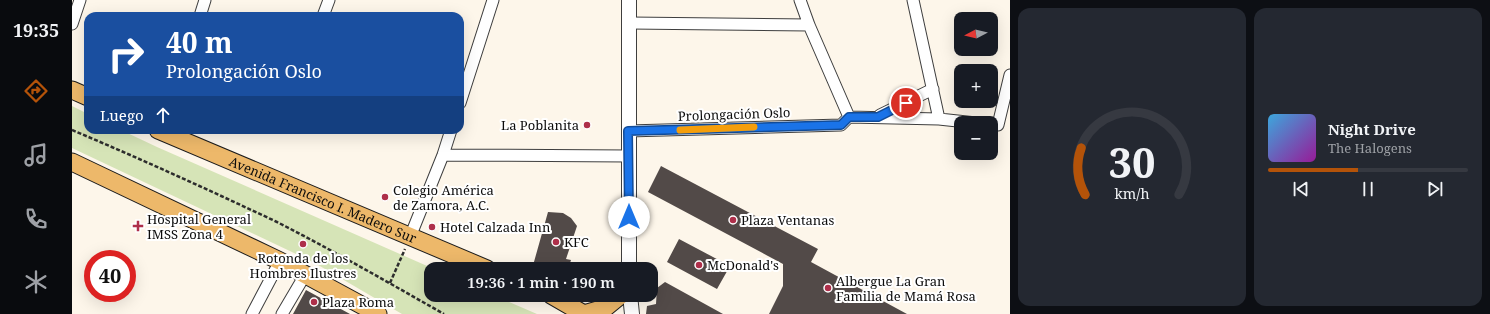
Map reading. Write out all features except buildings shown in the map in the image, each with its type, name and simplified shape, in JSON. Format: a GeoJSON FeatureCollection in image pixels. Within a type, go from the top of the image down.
{"type":"FeatureCollection","features":[{"type":"Feature","properties":{"kind":"main road"},"geometry":{"type":"LineString","coordinates":[[72,90],[84,95]]}},
{"type":"Feature","properties":{"kind":"main road","name":"Avenida Francisco I. Madero Sur"},"geometry":{"type":"LineString","coordinates":[[169,134],[410,238],[470,262]]}},
{"type":"Feature","properties":{"kind":"main road"},"geometry":{"type":"LineString","coordinates":[[72,162],[280,261],[378,314]]}},
{"type":"Feature","properties":{"kind":"main road"},"geometry":{"type":"LineString","coordinates":[[563,302],[579,312],[605,308],[617,302]]}},
{"type":"Feature","properties":{"kind":"street"},"geometry":{"type":"LineString","coordinates":[[72,24],[80,0]]}},
{"type":"Feature","properties":{"kind":"street"},"geometry":{"type":"LineString","coordinates":[[201,12],[205,0]]}},
{"type":"Feature","properties":{"kind":"street"},"geometry":{"type":"LineString","coordinates":[[324,12],[329,0]]}},
{"type":"Feature","properties":{"kind":"street"},"geometry":{"type":"LineString","coordinates":[[464,91],[493,0]]}},
{"type":"Feature","properties":{"kind":"street"},"geometry":{"type":"LineString","coordinates":[[629,0],[629,262]]}},
{"type":"Feature","properties":{"kind":"street"},"geometry":{"type":"LineString","coordinates":[[800,0],[845,121]]}},
{"type":"Feature","properties":{"kind":"street"},"geometry":{"type":"LineString","coordinates":[[913,0],[939,119]]}},
{"type":"Feature","properties":{"kind":"street"},"geometry":{"type":"LineString","coordinates":[[630,23],[809,25]]}},
{"type":"Feature","properties":{"kind":"street"},"geometry":{"type":"LineString","coordinates":[[997,116],[1010,75]]}},
{"type":"Feature","properties":{"kind":"street","name":"Prolongación Oslo"},"geometry":{"type":"LineString","coordinates":[[878,117],[933,89]]}},
{"type":"Feature","properties":{"kind":"street","name":"Prolongación Oslo"},"geometry":{"type":"LineString","coordinates":[[628,131],[845,121],[878,117],[954,121]]}},
{"type":"Feature","properties":{"kind":"street"},"geometry":{"type":"LineString","coordinates":[[410,238],[443,156],[450,134]]}},
{"type":"Feature","properties":{"kind":"street"},"geometry":{"type":"LineString","coordinates":[[443,156],[629,156]]}},
{"type":"Feature","properties":{"kind":"street"},"geometry":{"type":"LineString","coordinates":[[252,314],[280,261]]}},
{"type":"Feature","properties":{"kind":"street"},"geometry":{"type":"LineString","coordinates":[[282,314],[305,275]]}},
{"type":"Feature","properties":{"kind":"street"},"geometry":{"type":"LineString","coordinates":[[622,314],[626,302]]}},
{"type":"Feature","properties":{"kind":"street"},"geometry":{"type":"LineString","coordinates":[[628,302],[632,314]]}},
{"type":"Feature","properties":{"kind":"path"},"geometry":{"type":"LineString","coordinates":[[72,130],[277,222],[444,314]]}},
{"type":"Feature","properties":{"kind":"path"},"geometry":{"type":"LineString","coordinates":[[390,283],[410,238]]}},
{"type":"Feature","properties":{"kind":"green space"},"geometry":{"type":"Polygon","coordinates":[[[72,106],[84,112],[84,134],[129,134],[424,265],[424,302],[509,302],[537,314],[402,314],[313,262],[72,148],[72,106]]]}},
{"type":"Feature","properties":{"kind":"slow traffic"},"geometry":{"type":"LineString","coordinates":[[680,130],[754,127]]}},
{"type":"Feature","properties":{"kind":"place","name":"La Poblanita"},"geometry":{"type":"Point","coordinates":[587,125]}},
{"type":"Feature","properties":{"kind":"place","name":"Colegio América de Zamora, A.C."},"geometry":{"type":"Point","coordinates":[385,197]}},
{"type":"Feature","properties":{"kind":"place","name":"Plaza Ventanas"},"geometry":{"type":"Point","coordinates":[733,220]}},
{"type":"Feature","properties":{"kind":"place","name":"Hospital General IMSS Zona 4"},"geometry":{"type":"Point","coordinates":[138,226]}},
{"type":"Feature","properties":{"kind":"place","name":"Hotel Calzada Inn"},"geometry":{"type":"Point","coordinates":[432,227]}},
{"type":"Feature","properties":{"kind":"place","name":"KFC"},"geometry":{"type":"Point","coordinates":[556,242]}},
{"type":"Feature","properties":{"kind":"place","name":"Rotonda de los Hombres Ilustres"},"geometry":{"type":"Point","coordinates":[303,244]}},
{"type":"Feature","properties":{"kind":"place","name":"McDonald's"},"geometry":{"type":"Point","coordinates":[699,265]}},
{"type":"Feature","properties":{"kind":"place","name":"Albergue La Gran Familia de Mamá Rosa"},"geometry":{"type":"Point","coordinates":[828,288]}},
{"type":"Feature","properties":{"kind":"place","name":"Plaza Roma"},"geometry":{"type":"Point","coordinates":[314,302]}},
{"type":"Feature","properties":{"kind":"route"},"geometry":{"type":"LineString","coordinates":[[629,217],[628,131],[841,125],[849,117],[878,117],[906,103]]}}]}
